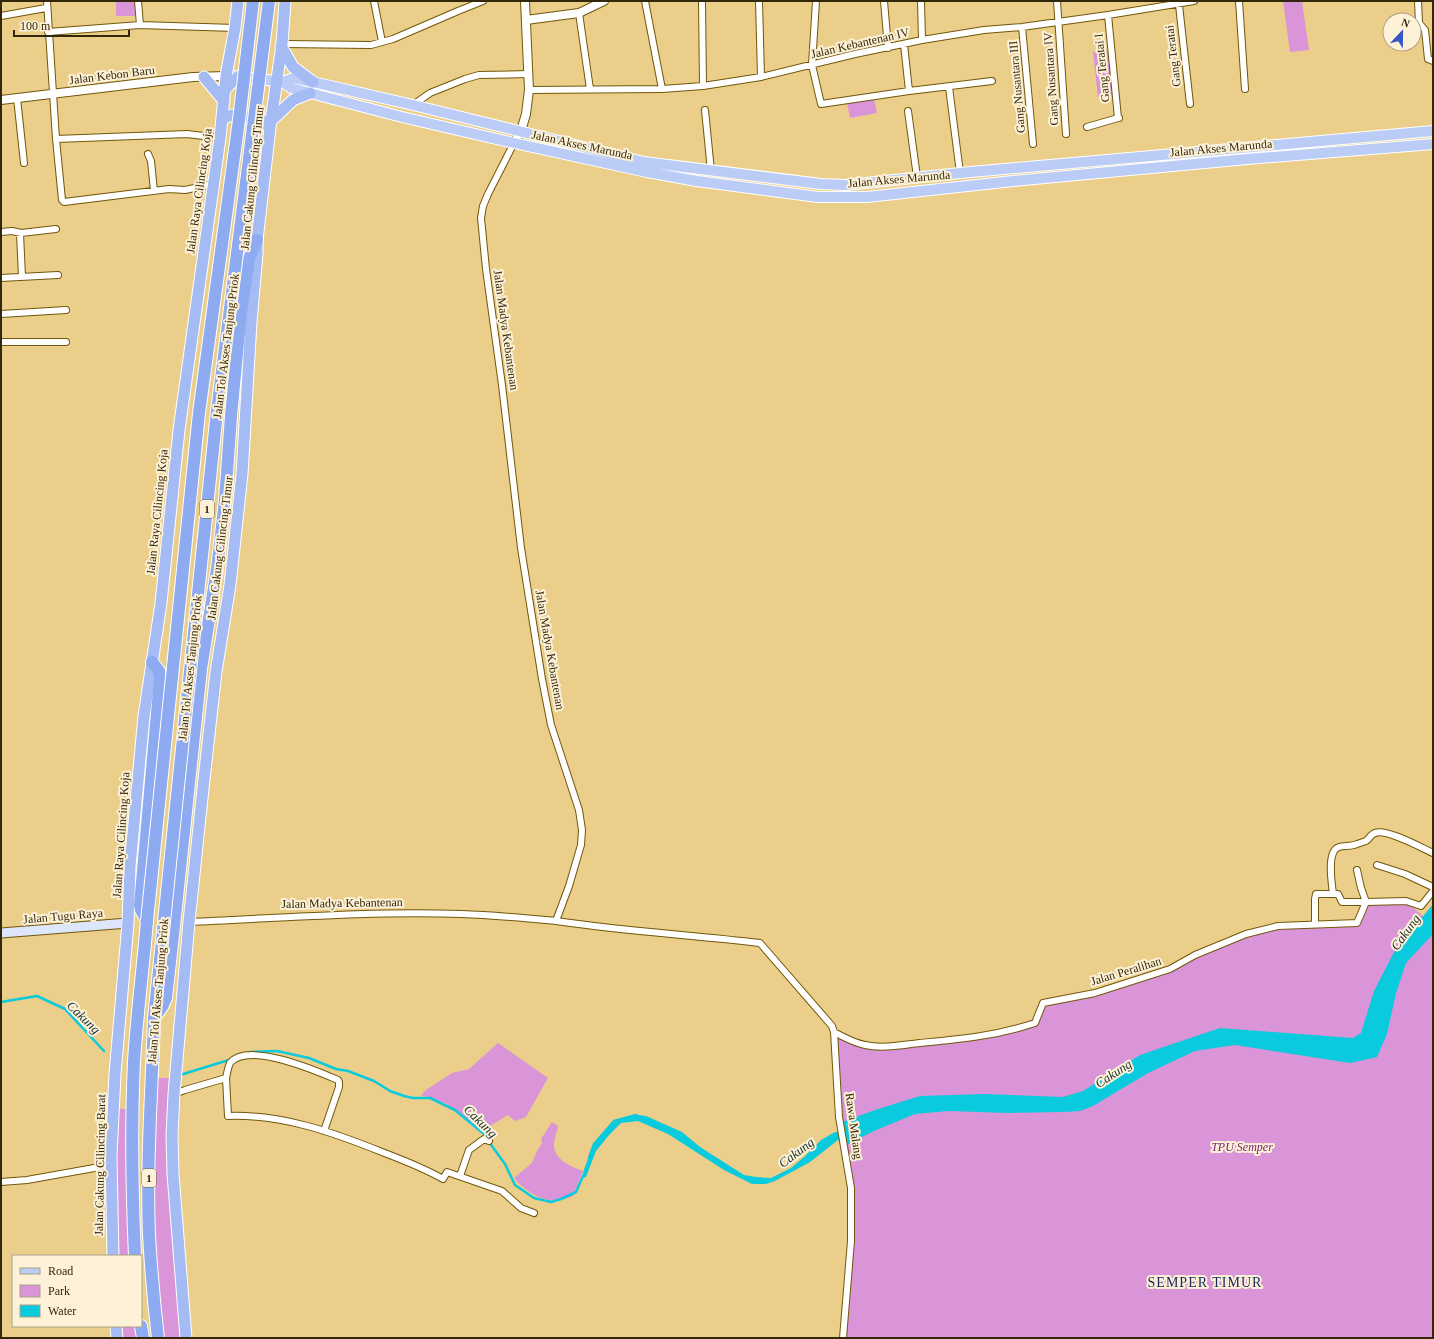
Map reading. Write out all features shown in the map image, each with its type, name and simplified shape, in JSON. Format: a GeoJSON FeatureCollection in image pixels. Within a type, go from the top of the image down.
{"type":"FeatureCollection","features":[{"type":"Feature","properties":{"kind":"highway","name":"Jalan Raya Cilincing Koja"},"geometry":{"type":"LineString","coordinates":[[120,1028],[128,923],[130,866],[143,724],[161,603],[179,430],[214,184],[225,96],[226,76],[235,28],[238,1]]}},
{"type":"Feature","properties":{"kind":"highway","name":"Jalan Tol Akses Tanjung Priok"},"geometry":{"type":"LineString","coordinates":[[135,1255],[132,1122],[134,1060],[147,921],[199,413],[239,120],[253,1]]}},
{"type":"Feature","properties":{"kind":"highway","name":"Jalan Tol Akses Tanjung Priok"},"geometry":{"type":"LineString","coordinates":[[158,1338],[149,1234],[149,1127],[154,1018],[217,412],[269,1]]}},
{"type":"Feature","properties":{"kind":"highway","name":"Jalan Cakung Cilincing Timur"},"geometry":{"type":"LineString","coordinates":[[186,1338],[173,1174],[172,1135],[176,1068],[189,922],[216,672],[230,585],[242,474],[257,240],[270,124],[280,82],[281,45],[285,1]]}},
{"type":"Feature","properties":{"kind":"highway"},"geometry":{"type":"LineString","coordinates":[[222,119],[232,115],[261,119],[270,124],[293,100],[311,87],[293,67],[281,45]]}},
{"type":"Feature","properties":{"kind":"highway"},"geometry":{"type":"LineString","coordinates":[[204,77],[225,96],[229,84],[239,77]]}},
{"type":"Feature","properties":{"kind":"highway"},"geometry":{"type":"LineString","coordinates":[[154,1018],[166,998],[201,668],[217,569],[225,500],[234,379],[241,312],[249,259],[257,240]]}},
{"type":"Feature","properties":{"kind":"highway"},"geometry":{"type":"LineString","coordinates":[[147,921],[140,905],[160,679],[159,671],[152,662]]}},
{"type":"Feature","properties":{"kind":"highway","name":"Jalan Cakung Cilincing Barat"},"geometry":{"type":"LineString","coordinates":[[113,1255],[111,1165],[115,1074],[120,1028]]}},
{"type":"Feature","properties":{"kind":"highway"},"geometry":{"type":"LineString","coordinates":[[116,1327],[117,1338]]}},
{"type":"Feature","properties":{"kind":"highway"},"geometry":{"type":"LineString","coordinates":[[141,1327],[143,1338]]}},
{"type":"Feature","properties":{"kind":"main road","name":"Jalan Akses Marunda"},"geometry":{"type":"LineString","coordinates":[[226,76],[280,82],[292,88],[311,87],[413,105],[644,162],[847,186],[916,177],[1433,131]]}},
{"type":"Feature","properties":{"kind":"main road","name":"Jalan Akses Marunda"},"geometry":{"type":"LineString","coordinates":[[311,87],[402,117],[514,143],[697,181],[818,197],[867,197],[1021,180],[1433,144]]}},
{"type":"Feature","properties":{"kind":"main road","name":"Jalan Tugu Raya"},"geometry":{"type":"LineString","coordinates":[[1,933],[128,923]]}},
{"type":"Feature","properties":{"kind":"street"},"geometry":{"type":"LineString","coordinates":[[138,1],[140,25]]}},
{"type":"Feature","properties":{"kind":"street"},"geometry":{"type":"LineString","coordinates":[[374,1],[382,42]]}},
{"type":"Feature","properties":{"kind":"street"},"geometry":{"type":"LineString","coordinates":[[281,45],[371,45],[393,39],[483,1]]}},
{"type":"Feature","properties":{"kind":"street","name":"Jalan Madya Kebantenan"},"geometry":{"type":"LineString","coordinates":[[189,922],[275,917],[403,914],[462,914],[556,921],[569,886],[581,845],[582,830],[579,810],[551,725],[540,672],[521,548],[481,218],[483,206],[488,194],[520,131],[526,114],[529,90],[525,1]]}},
{"type":"Feature","properties":{"kind":"street"},"geometry":{"type":"LineString","coordinates":[[526,20],[579,13],[604,1]]}},
{"type":"Feature","properties":{"kind":"street"},"geometry":{"type":"LineString","coordinates":[[645,1],[662,88]]}},
{"type":"Feature","properties":{"kind":"street"},"geometry":{"type":"LineString","coordinates":[[702,1],[704,86]]}},
{"type":"Feature","properties":{"kind":"street"},"geometry":{"type":"LineString","coordinates":[[759,1],[761,77]]}},
{"type":"Feature","properties":{"kind":"street"},"geometry":{"type":"LineString","coordinates":[[816,1],[812,65],[822,104],[909,91],[992,82]]}},
{"type":"Feature","properties":{"kind":"street"},"geometry":{"type":"LineString","coordinates":[[884,1],[888,48]]}},
{"type":"Feature","properties":{"kind":"street"},"geometry":{"type":"LineString","coordinates":[[921,1],[922,40]]}},
{"type":"Feature","properties":{"kind":"street","name":"Gang Nusantara IV"},"geometry":{"type":"LineString","coordinates":[[1057,1],[1066,134]]}},
{"type":"Feature","properties":{"kind":"street","name":"Jalan Kebantenan IV"},"geometry":{"type":"LineString","coordinates":[[529,90],[704,86],[761,77],[922,40],[984,30],[1022,27],[1108,16],[1179,5],[1194,1]]}},
{"type":"Feature","properties":{"kind":"street"},"geometry":{"type":"LineString","coordinates":[[1239,1],[1245,89]]}},
{"type":"Feature","properties":{"kind":"street"},"geometry":{"type":"LineString","coordinates":[[1418,1],[1420,23],[1425,30],[1428,59],[1433,61]]}},
{"type":"Feature","properties":{"kind":"street"},"geometry":{"type":"LineString","coordinates":[[1,16],[46,4],[59,174],[62,200],[64,202],[168,189],[185,190],[214,184]]}},
{"type":"Feature","properties":{"kind":"street","name":"Gang Teratai"},"geometry":{"type":"LineString","coordinates":[[1179,5],[1190,104]]}},
{"type":"Feature","properties":{"kind":"street"},"geometry":{"type":"LineString","coordinates":[[579,13],[590,89]]}},
{"type":"Feature","properties":{"kind":"street","name":"Gang Teratai I"},"geometry":{"type":"LineString","coordinates":[[1087,126],[1119,118],[1108,16]]}},
{"type":"Feature","properties":{"kind":"street"},"geometry":{"type":"LineString","coordinates":[[48,32],[140,25],[235,28]]}},
{"type":"Feature","properties":{"kind":"street","name":"Gang Nusantara III"},"geometry":{"type":"LineString","coordinates":[[1022,27],[1033,144]]}},
{"type":"Feature","properties":{"kind":"street"},"geometry":{"type":"LineString","coordinates":[[904,44],[909,91]]}},
{"type":"Feature","properties":{"kind":"street"},"geometry":{"type":"LineString","coordinates":[[413,105],[430,93],[464,79],[479,75],[528,74]]}},
{"type":"Feature","properties":{"kind":"street","name":"Jalan Kebon Baru"},"geometry":{"type":"LineString","coordinates":[[1,100],[204,77],[226,76]]}},
{"type":"Feature","properties":{"kind":"street"},"geometry":{"type":"LineString","coordinates":[[949,87],[960,173]]}},
{"type":"Feature","properties":{"kind":"street"},"geometry":{"type":"LineString","coordinates":[[18,98],[24,163]]}},
{"type":"Feature","properties":{"kind":"street"},"geometry":{"type":"LineString","coordinates":[[705,110],[711,171]]}},
{"type":"Feature","properties":{"kind":"street"},"geometry":{"type":"LineString","coordinates":[[908,111],[916,177]]}},
{"type":"Feature","properties":{"kind":"street"},"geometry":{"type":"LineString","coordinates":[[56,139],[187,134],[220,138]]}},
{"type":"Feature","properties":{"kind":"street"},"geometry":{"type":"LineString","coordinates":[[148,154],[151,161],[154,191]]}},
{"type":"Feature","properties":{"kind":"street"},"geometry":{"type":"LineString","coordinates":[[1,232],[20,233],[56,230]]}},
{"type":"Feature","properties":{"kind":"street"},"geometry":{"type":"LineString","coordinates":[[20,233],[22,277]]}},
{"type":"Feature","properties":{"kind":"street"},"geometry":{"type":"LineString","coordinates":[[1,278],[58,275]]}},
{"type":"Feature","properties":{"kind":"street"},"geometry":{"type":"LineString","coordinates":[[1,314],[66,310]]}},
{"type":"Feature","properties":{"kind":"street"},"geometry":{"type":"LineString","coordinates":[[1,342],[66,342]]}},
{"type":"Feature","properties":{"kind":"street"},"geometry":{"type":"LineString","coordinates":[[1333,894],[1331,864],[1333,852],[1338,847],[1354,845],[1366,841],[1375,833],[1381,832],[1395,835],[1433,853]]}},
{"type":"Feature","properties":{"kind":"street"},"geometry":{"type":"LineString","coordinates":[[1377,865],[1405,874],[1433,887]]}},
{"type":"Feature","properties":{"kind":"street"},"geometry":{"type":"LineString","coordinates":[[1357,870],[1366,902]]}},
{"type":"Feature","properties":{"kind":"street"},"geometry":{"type":"LineString","coordinates":[[1315,924],[1315,895],[1338,894],[1342,902],[1406,901],[1421,906],[1433,891]]}},
{"type":"Feature","properties":{"kind":"street","name":"Jalan Peralihan"},"geometry":{"type":"LineString","coordinates":[[834,1032],[865,1045],[887,1047],[986,1036],[1012,1031],[1035,1024],[1043,1003],[1095,993],[1170,969],[1196,955],[1246,934],[1278,926],[1357,923],[1366,902]]}},
{"type":"Feature","properties":{"kind":"street","name":"Rawa Malang"},"geometry":{"type":"LineString","coordinates":[[556,921],[618,930],[701,936],[760,943],[830,1023],[834,1032],[840,1121],[851,1188],[851,1240],[843,1338]]}},
{"type":"Feature","properties":{"kind":"street"},"geometry":{"type":"LineString","coordinates":[[324,1131],[339,1087],[338,1080],[302,1066],[270,1057],[250,1055],[238,1058],[230,1064],[226,1078],[228,1116],[246,1116],[284,1120],[353,1140],[414,1164],[444,1180],[447,1172],[502,1191],[522,1208],[534,1213]]}},
{"type":"Feature","properties":{"kind":"street"},"geometry":{"type":"LineString","coordinates":[[175,1092],[226,1078]]}},
{"type":"Feature","properties":{"kind":"street"},"geometry":{"type":"LineString","coordinates":[[460,1176],[470,1150],[484,1139],[489,1141]]}},
{"type":"Feature","properties":{"kind":"street"},"geometry":{"type":"LineString","coordinates":[[1,1182],[27,1180],[111,1165]]}},
{"type":"Feature","properties":{"kind":"green space"},"geometry":{"type":"Polygon","coordinates":[[[116,1],[137,1],[138,16],[116,16],[116,1]]]}},
{"type":"Feature","properties":{"kind":"green space"},"geometry":{"type":"Polygon","coordinates":[[[1283,1],[1302,1],[1309,50],[1290,52],[1283,1]]]}},
{"type":"Feature","properties":{"kind":"green space"},"geometry":{"type":"Polygon","coordinates":[[[1108,51],[1114,95],[1098,97],[1093,52],[1108,51]]]}},
{"type":"Feature","properties":{"kind":"green space"},"geometry":{"type":"Polygon","coordinates":[[[874,99],[877,113],[850,118],[847,103],[874,99]]]}},
{"type":"Feature","properties":{"kind":"green space","name":"TPU Semper"},"geometry":{"type":"Polygon","coordinates":[[[1406,901],[1433,925],[1433,1338],[843,1338],[851,1188],[842,1133],[834,1032],[865,1045],[887,1047],[986,1036],[1035,1023],[1043,1003],[1095,993],[1170,969],[1195,955],[1278,926],[1357,923],[1366,902],[1406,901]]]}},
{"type":"Feature","properties":{"kind":"green space"},"geometry":{"type":"Polygon","coordinates":[[[498,1043],[548,1078],[526,1117],[515,1121],[508,1115],[480,1132],[447,1104],[421,1095],[452,1073],[469,1069],[498,1043]]]}},
{"type":"Feature","properties":{"kind":"green space"},"geometry":{"type":"Polygon","coordinates":[[[155,1078],[170,1078],[172,1135],[187,1338],[159,1338],[149,1234],[155,1078]]]}},
{"type":"Feature","properties":{"kind":"green space"},"geometry":{"type":"Polygon","coordinates":[[[113,1108],[133,1110],[135,1255],[113,1255],[113,1108]]]}},
{"type":"Feature","properties":{"kind":"green space"},"geometry":{"type":"Polygon","coordinates":[[[552,1122],[558,1126],[554,1140],[557,1155],[564,1162],[583,1171],[573,1196],[565,1199],[548,1200],[534,1195],[514,1178],[532,1163],[542,1143],[541,1139],[552,1122]]]}},
{"type":"Feature","properties":{"kind":"green space"},"geometry":{"type":"Polygon","coordinates":[[[116,1327],[141,1327],[143,1338],[117,1338],[116,1327]]]}},
{"type":"Feature","properties":{"kind":"water"},"geometry":{"type":"Polygon","coordinates":[[[1433,904],[1433,934],[1406,963],[1396,993],[1387,1034],[1377,1057],[1350,1063],[1235,1045],[1195,1051],[1148,1073],[1093,1106],[1080,1111],[1009,1113],[948,1111],[915,1114],[874,1131],[844,1146],[840,1123],[875,1110],[920,1096],[985,1094],[1063,1097],[1083,1091],[1140,1055],[1220,1028],[1353,1038],[1361,1033],[1374,991],[1394,952],[1433,904]]]}},
{"type":"Feature","properties":{"kind":"water"},"geometry":{"type":"Polygon","coordinates":[[[639,1115],[646,1116],[682,1132],[700,1147],[744,1175],[756,1177],[771,1178],[791,1168],[821,1140],[835,1132],[840,1132],[842,1141],[838,1140],[810,1162],[775,1181],[766,1184],[752,1184],[724,1170],[668,1134],[638,1121],[621,1123],[596,1151],[586,1177],[582,1178],[592,1150],[605,1131],[620,1120],[639,1115]]]}},
{"type":"Feature","properties":{"kind":"waterway","name":"Cakung"},"geometry":{"type":"LineString","coordinates":[[1,1002],[37,996],[65,1009],[104,1051]]}},
{"type":"Feature","properties":{"kind":"waterway","name":"Cakung"},"geometry":{"type":"LineString","coordinates":[[244,1054],[250,1052],[277,1051],[309,1058],[336,1069],[348,1071],[374,1081],[390,1091],[404,1096],[413,1098],[430,1098],[455,1110],[484,1134],[486,1138]]}},
{"type":"Feature","properties":{"kind":"waterway","name":"Cakung"},"geometry":{"type":"LineString","coordinates":[[180,1075],[232,1059]]}},
{"type":"Feature","properties":{"kind":"waterway","name":"Cakung"},"geometry":{"type":"LineString","coordinates":[[589,1158],[594,1144],[614,1121],[636,1115],[638,1116]]}},
{"type":"Feature","properties":{"kind":"waterway","name":"Cakung"},"geometry":{"type":"LineString","coordinates":[[489,1142],[505,1164],[515,1185],[534,1198],[551,1202],[561,1199],[576,1192],[583,1176]]}},
{"type":"Feature","properties":{"kind":"district","name":"SEMPER TIMUR"},"geometry":{"type":"Point","coordinates":[1205,1282]}}]}
